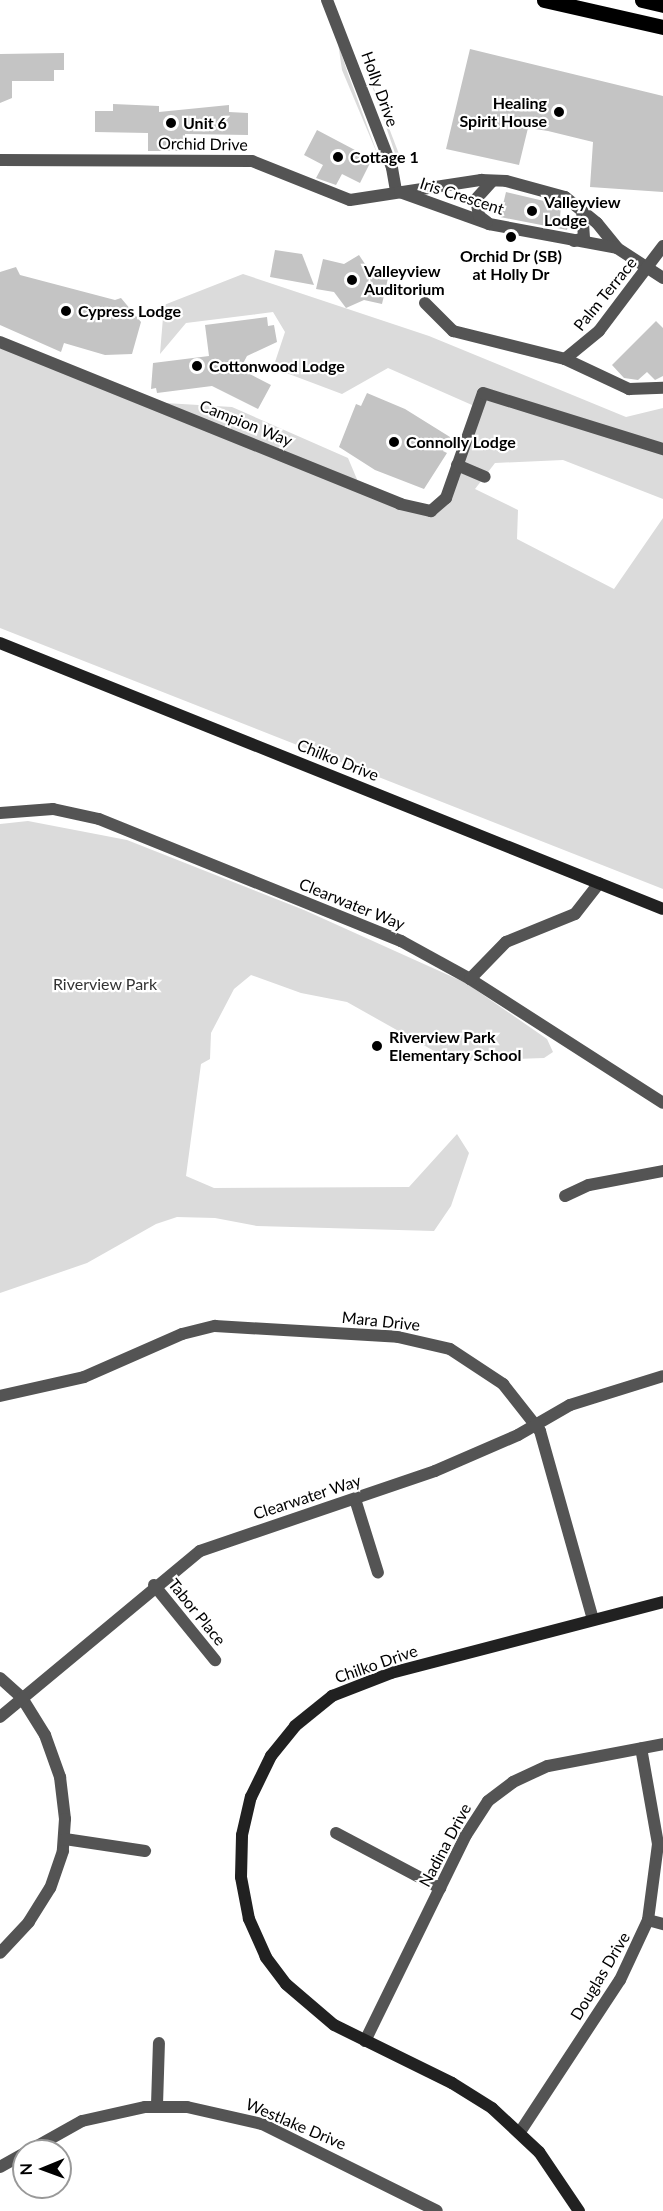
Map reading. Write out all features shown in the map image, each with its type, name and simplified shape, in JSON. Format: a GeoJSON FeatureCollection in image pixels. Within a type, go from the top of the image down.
{"type":"FeatureCollection","features":[{"type":"Feature","properties":{"kind":"main road"},"geometry":{"type":"LineString","coordinates":[[544,0],[663,27]]}},
{"type":"Feature","properties":{"kind":"main road"},"geometry":{"type":"LineString","coordinates":[[642,0],[663,5]]}},
{"type":"Feature","properties":{"kind":"street","name":"Holly Drive"},"geometry":{"type":"LineString","coordinates":[[327,0],[392,168],[396,191]]}},
{"type":"Feature","properties":{"kind":"street","name":"Orchid Drive"},"geometry":{"type":"LineString","coordinates":[[0,160],[252,160],[339,199],[396,191]]}},
{"type":"Feature","properties":{"kind":"street","name":"Iris Crescent"},"geometry":{"type":"LineString","coordinates":[[396,191],[492,181],[565,197],[617,248],[649,266]]}},
{"type":"Feature","properties":{"kind":"street"},"geometry":{"type":"LineString","coordinates":[[489,224],[479,216],[476,199],[492,181]]}},
{"type":"Feature","properties":{"kind":"street","name":"Iris Crescent"},"geometry":{"type":"LineString","coordinates":[[396,191],[489,224],[573,242],[617,248]]}},
{"type":"Feature","properties":{"kind":"street"},"geometry":{"type":"LineString","coordinates":[[573,242],[584,238],[582,212]]}},
{"type":"Feature","properties":{"kind":"street","name":"Palm Terrace"},"geometry":{"type":"LineString","coordinates":[[565,359],[598,331],[663,246]]}},
{"type":"Feature","properties":{"kind":"street"},"geometry":{"type":"LineString","coordinates":[[649,266],[663,278]]}},
{"type":"Feature","properties":{"kind":"street"},"geometry":{"type":"LineString","coordinates":[[425,303],[453,331],[565,359],[629,389],[663,388]]}},
{"type":"Feature","properties":{"kind":"street","name":"Campion Way"},"geometry":{"type":"LineString","coordinates":[[0,342],[400,504],[430,511],[446,498],[483,393],[663,449]]}},
{"type":"Feature","properties":{"kind":"street"},"geometry":{"type":"LineString","coordinates":[[457,465],[484,477]]}},
{"type":"Feature","properties":{"kind":"street","name":"Chilko Drive"},"geometry":{"type":"LineString","coordinates":[[0,643],[663,909]]}},
{"type":"Feature","properties":{"kind":"street","name":"Clearwater Way"},"geometry":{"type":"LineString","coordinates":[[0,813],[53,810],[99,819],[401,941],[470,979],[663,1103]]}},
{"type":"Feature","properties":{"kind":"street"},"geometry":{"type":"LineString","coordinates":[[470,979],[506,942],[575,914],[599,883]]}},
{"type":"Feature","properties":{"kind":"street"},"geometry":{"type":"LineString","coordinates":[[565,1196],[589,1185],[663,1171]]}},
{"type":"Feature","properties":{"kind":"street","name":"Mara Drive"},"geometry":{"type":"LineString","coordinates":[[0,1396],[84,1377],[193,1330],[240,1326],[398,1337],[441,1346],[467,1357],[496,1378],[536,1424],[547,1448],[593,1620]]}},
{"type":"Feature","properties":{"kind":"street","name":"Clearwater Way"},"geometry":{"type":"LineString","coordinates":[[0,1717],[154,1585],[211,1546],[435,1472],[536,1424],[570,1405],[662,1378]]}},
{"type":"Feature","properties":{"kind":"street"},"geometry":{"type":"LineString","coordinates":[[355,1499],[378,1573]]}},
{"type":"Feature","properties":{"kind":"street","name":"Tabor Place"},"geometry":{"type":"LineString","coordinates":[[154,1585],[215,1660]]}},
{"type":"Feature","properties":{"kind":"street","name":"Chilko Drive"},"geometry":{"type":"LineString","coordinates":[[579,2211],[557,2175],[520,2132],[462,2088],[325,2019],[299,1998],[271,1964],[252,1926],[242,1885],[241,1843],[247,1809],[263,1769],[301,1720],[345,1689],[663,1602]]}},
{"type":"Feature","properties":{"kind":"street"},"geometry":{"type":"LineString","coordinates":[[0,1678],[22,1698],[55,1759],[64,1798],[64,1839],[45,1897],[0,1953]]}},
{"type":"Feature","properties":{"kind":"street","name":"Nadina Drive"},"geometry":{"type":"LineString","coordinates":[[365,2041],[440,1888],[482,1809],[513,1782],[556,1764],[663,1744]]}},
{"type":"Feature","properties":{"kind":"street","name":"Douglas Drive"},"geometry":{"type":"LineString","coordinates":[[520,2132],[620,1980],[648,1920],[658,1844],[641,1748]]}},
{"type":"Feature","properties":{"kind":"street"},"geometry":{"type":"LineString","coordinates":[[336,1833],[440,1888]]}},
{"type":"Feature","properties":{"kind":"street"},"geometry":{"type":"LineString","coordinates":[[64,1839],[146,1851]]}},
{"type":"Feature","properties":{"kind":"street"},"geometry":{"type":"LineString","coordinates":[[648,1920],[663,1924]]}},
{"type":"Feature","properties":{"kind":"street"},"geometry":{"type":"LineString","coordinates":[[157,2106],[159,2043]]}},
{"type":"Feature","properties":{"kind":"street","name":"Westlake Drive"},"geometry":{"type":"LineString","coordinates":[[0,2166],[82,2121],[157,2106],[213,2110],[262,2124],[437,2211]]}},
{"type":"Feature","properties":{"kind":"green space"},"geometry":{"type":"Polygon","coordinates":[[[338,43],[347,71],[379,158],[342,70],[338,43]]]}},
{"type":"Feature","properties":{"kind":"green space"},"geometry":{"type":"Polygon","coordinates":[[[365,65],[402,162],[398,162],[365,65]]]}},
{"type":"Feature","properties":{"kind":"green space"},"geometry":{"type":"Polygon","coordinates":[[[243,274],[429,336],[626,417],[663,408],[663,499],[563,460],[495,463],[475,489],[518,510],[517,539],[614,589],[663,518],[663,889],[0,628],[0,340],[165,403],[232,407],[348,458],[359,484],[427,515],[455,489],[472,405],[388,368],[342,394],[273,368],[285,332],[273,312],[186,323],[160,354],[164,305],[243,274]]]}},
{"type":"Feature","properties":{"kind":"green space","name":"Riverview Park"},"geometry":{"type":"Polygon","coordinates":[[[28,821],[127,840],[304,910],[466,983],[547,1039],[553,1052],[544,1058],[462,1061],[443,1056],[347,1002],[301,993],[251,975],[234,989],[211,1033],[210,1059],[201,1064],[186,1176],[214,1188],[409,1187],[457,1134],[469,1153],[451,1206],[434,1231],[257,1226],[215,1218],[177,1217],[156,1224],[87,1263],[0,1293],[0,824],[28,821]]]}},
{"type":"Feature","properties":{"kind":"building","name":"Healing Spirit House"},"geometry":{"type":"Polygon","coordinates":[[[470,49],[663,96],[663,192],[590,187],[593,142],[548,131],[528,128],[519,165],[446,149],[470,49]]]}},
{"type":"Feature","properties":{"kind":"building"},"geometry":{"type":"Polygon","coordinates":[[[64,53],[64,70],[54,70],[54,81],[12,81],[12,98],[0,103],[0,54],[64,53]]]}},
{"type":"Feature","properties":{"kind":"building","name":"Unit 6"},"geometry":{"type":"Polygon","coordinates":[[[113,104],[159,106],[159,112],[229,105],[229,112],[248,113],[248,135],[185,134],[185,151],[148,151],[148,133],[95,132],[95,111],[113,111],[113,104]]]}},
{"type":"Feature","properties":{"kind":"building","name":"Cottage 1"},"geometry":{"type":"Polygon","coordinates":[[[317,130],[372,159],[360,183],[342,174],[336,185],[316,178],[323,165],[304,155],[317,130]]]}},
{"type":"Feature","properties":{"kind":"building","name":"Valleyview Lodge"},"geometry":{"type":"Polygon","coordinates":[[[506,192],[561,205],[560,218],[570,220],[567,230],[500,217],[506,192]]]}},
{"type":"Feature","properties":{"kind":"building","name":"Valleyview Auditorium"},"geometry":{"type":"Polygon","coordinates":[[[275,250],[302,254],[314,285],[270,277],[275,250]]]}},
{"type":"Feature","properties":{"kind":"building","name":"Valleyview Auditorium"},"geometry":{"type":"Polygon","coordinates":[[[359,255],[369,270],[389,274],[382,304],[364,300],[346,308],[334,292],[316,289],[323,259],[344,264],[359,255]]]}},
{"type":"Feature","properties":{"kind":"building","name":"Cypress Lodge"},"geometry":{"type":"Polygon","coordinates":[[[16,267],[20,275],[115,300],[121,298],[141,322],[132,354],[105,355],[64,343],[61,352],[0,325],[0,272],[16,267]]]}},
{"type":"Feature","properties":{"kind":"building","name":"Cottonwood Lodge"},"geometry":{"type":"Polygon","coordinates":[[[267,317],[268,326],[274,325],[277,342],[247,356],[240,369],[271,385],[258,409],[212,386],[157,393],[156,388],[151,389],[153,363],[209,356],[205,325],[267,317]]]}},
{"type":"Feature","properties":{"kind":"building"},"geometry":{"type":"Polygon","coordinates":[[[656,321],[663,328],[663,376],[655,380],[647,372],[638,380],[624,378],[612,365],[656,321]]]}},
{"type":"Feature","properties":{"kind":"building","name":"Connolly Lodge"},"geometry":{"type":"Polygon","coordinates":[[[367,393],[405,409],[450,437],[443,451],[447,453],[424,489],[375,470],[339,447],[356,404],[361,406],[367,393]]]}},
{"type":"Feature","properties":{"kind":"place","name":"Healing Spirit House"},"geometry":{"type":"Point","coordinates":[559,112]}},
{"type":"Feature","properties":{"kind":"place","name":"Unit 6"},"geometry":{"type":"Point","coordinates":[171,123]}},
{"type":"Feature","properties":{"kind":"place","name":"Cottage 1"},"geometry":{"type":"Point","coordinates":[338,157]}},
{"type":"Feature","properties":{"kind":"place","name":"Valleyview Lodge"},"geometry":{"type":"Point","coordinates":[532,211]}},
{"type":"Feature","properties":{"kind":"place","name":"Orchid Dr (SB) at Holly Dr"},"geometry":{"type":"Point","coordinates":[511,237]}},
{"type":"Feature","properties":{"kind":"place","name":"Valleyview Auditorium"},"geometry":{"type":"Point","coordinates":[352,280]}},
{"type":"Feature","properties":{"kind":"place","name":"Cypress Lodge"},"geometry":{"type":"Point","coordinates":[66,311]}},
{"type":"Feature","properties":{"kind":"place","name":"Cottonwood Lodge"},"geometry":{"type":"Point","coordinates":[197,366]}},
{"type":"Feature","properties":{"kind":"place","name":"Connolly Lodge"},"geometry":{"type":"Point","coordinates":[394,442]}},
{"type":"Feature","properties":{"kind":"place","name":"Riverview Park Elementary School"},"geometry":{"type":"Point","coordinates":[377,1046]}}]}
